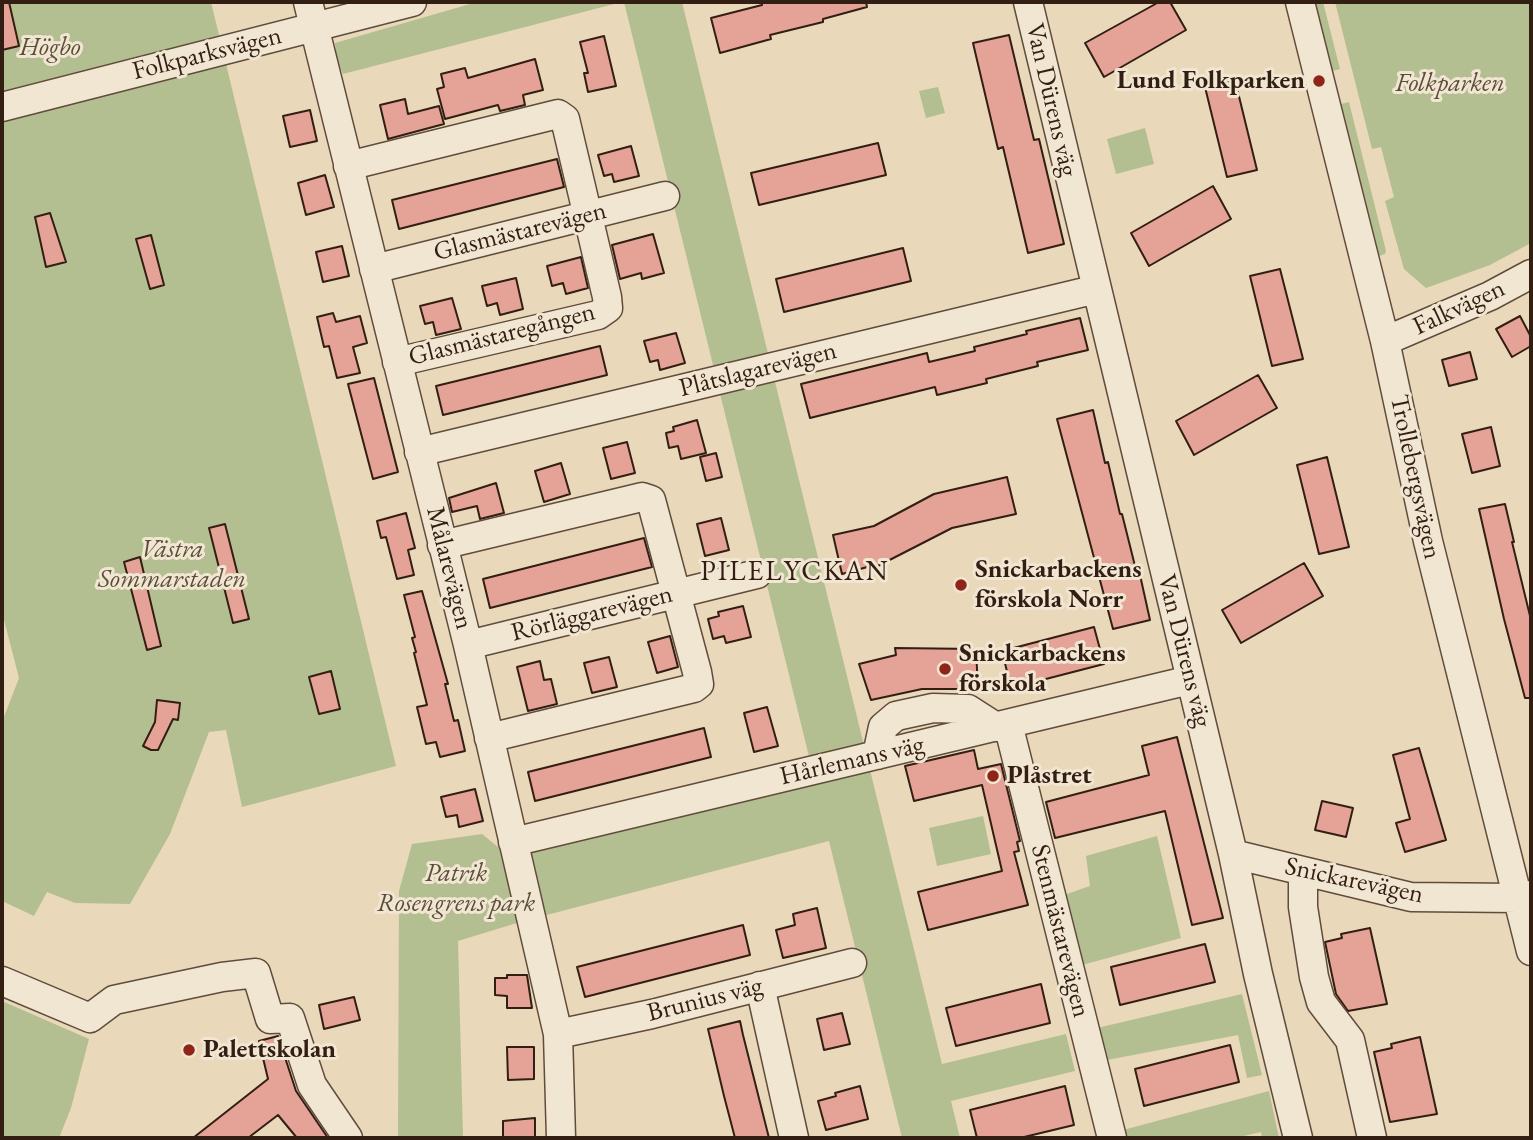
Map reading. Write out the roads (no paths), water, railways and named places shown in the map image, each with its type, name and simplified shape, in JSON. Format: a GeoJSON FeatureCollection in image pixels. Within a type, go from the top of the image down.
{"type":"FeatureCollection","features":[{"type":"Feature","properties":{"kind":"street","name":"Folkparksvägen"},"geometry":{"type":"LineString","coordinates":[[2,107],[310,14],[412,2]]}},
{"type":"Feature","properties":{"kind":"street","name":"Van Dürens väg"},"geometry":{"type":"LineString","coordinates":[[1028,2],[1233,854],[1258,974],[1298,1138]]}},
{"type":"Feature","properties":{"kind":"street","name":"Trollebergsvägen"},"geometry":{"type":"LineString","coordinates":[[1300,2],[1385,341],[1428,541],[1525,897],[1531,951]]}},
{"type":"Feature","properties":{"kind":"street","name":"Målarevägen"},"geometry":{"type":"LineString","coordinates":[[310,14],[468,645],[558,1034],[561,1138]]}},
{"type":"Feature","properties":{"kind":"street","name":"Glasmästaregången"},"geometry":{"type":"LineString","coordinates":[[348,166],[558,114],[565,119],[608,308],[598,316],[397,362]]}},
{"type":"Feature","properties":{"kind":"street","name":"Glasmästarevägen"},"geometry":{"type":"LineString","coordinates":[[374,268],[665,196]]}},
{"type":"Feature","properties":{"kind":"street","name":"Falkvägen"},"geometry":{"type":"LineString","coordinates":[[1385,341],[1490,296],[1531,274]]}},
{"type":"Feature","properties":{"kind":"street","name":"Plåtslagarevägen"},"geometry":{"type":"LineString","coordinates":[[419,452],[1097,289]]}},
{"type":"Feature","properties":{"kind":"street"},"geometry":{"type":"LineString","coordinates":[[442,545],[642,497],[651,500],[656,512],[677,593],[699,684],[694,688],[489,738]]}},
{"type":"Feature","properties":{"kind":"street","name":"Rörläggarevägen"},"geometry":{"type":"LineString","coordinates":[[468,645],[757,575]]}},
{"type":"Feature","properties":{"kind":"street","name":"Hårlemans väg"},"geometry":{"type":"LineString","coordinates":[[513,842],[1190,680]]}},
{"type":"Feature","properties":{"kind":"street","name":"Stenmästarevägen"},"geometry":{"type":"LineString","coordinates":[[1002,725],[1112,1138]]}},
{"type":"Feature","properties":{"kind":"street","name":"Snickarevägen"},"geometry":{"type":"LineString","coordinates":[[1233,854],[1410,897],[1525,897]]}},
{"type":"Feature","properties":{"kind":"street"},"geometry":{"type":"LineString","coordinates":[[1303,871],[1303,907],[1314,977],[1321,1002],[1350,1040],[1372,1138]]}},
{"type":"Feature","properties":{"kind":"street","name":"Brunius väg"},"geometry":{"type":"LineString","coordinates":[[558,1034],[652,1014],[852,963]]}},
{"type":"Feature","properties":{"kind":"street"},"geometry":{"type":"LineString","coordinates":[[2,981],[90,1018],[114,1000],[222,977],[256,973],[271,1019],[290,1018],[312,1085],[348,1138]]}},
{"type":"Feature","properties":{"kind":"street"},"geometry":{"type":"LineString","coordinates":[[760,986],[794,1138]]}},
{"type":"Feature","properties":{"kind":"place","name":"Lund Folkparken"},"geometry":{"type":"Point","coordinates":[1319,81]}},
{"type":"Feature","properties":{"kind":"place","name":"Snickarbackens förskola Norr"},"geometry":{"type":"Point","coordinates":[961,585]}},
{"type":"Feature","properties":{"kind":"place","name":"Snickarbackens förskola"},"geometry":{"type":"Point","coordinates":[945,669]}},
{"type":"Feature","properties":{"kind":"place","name":"Plåstret"},"geometry":{"type":"Point","coordinates":[993,776]}},
{"type":"Feature","properties":{"kind":"place","name":"Palettskolan"},"geometry":{"type":"Point","coordinates":[189,1050]}},
{"type":"Feature","properties":{"kind":"district","name":"PILELYCKAN"},"geometry":{"type":"Point","coordinates":[795,572]}},
{"type":"Feature","properties":{"kind":"park label","name":"Högbo"},"geometry":{"type":"Point","coordinates":[50,48]}},
{"type":"Feature","properties":{"kind":"park label","name":"Folkparken"},"geometry":{"type":"Point","coordinates":[1450,84]}},
{"type":"Feature","properties":{"kind":"park label","name":"Västra Sommarstaden"},"geometry":{"type":"Point","coordinates":[172,565]}},
{"type":"Feature","properties":{"kind":"park label","name":"Patrik Rosengrens park"},"geometry":{"type":"Point","coordinates":[456,889]}}]}
